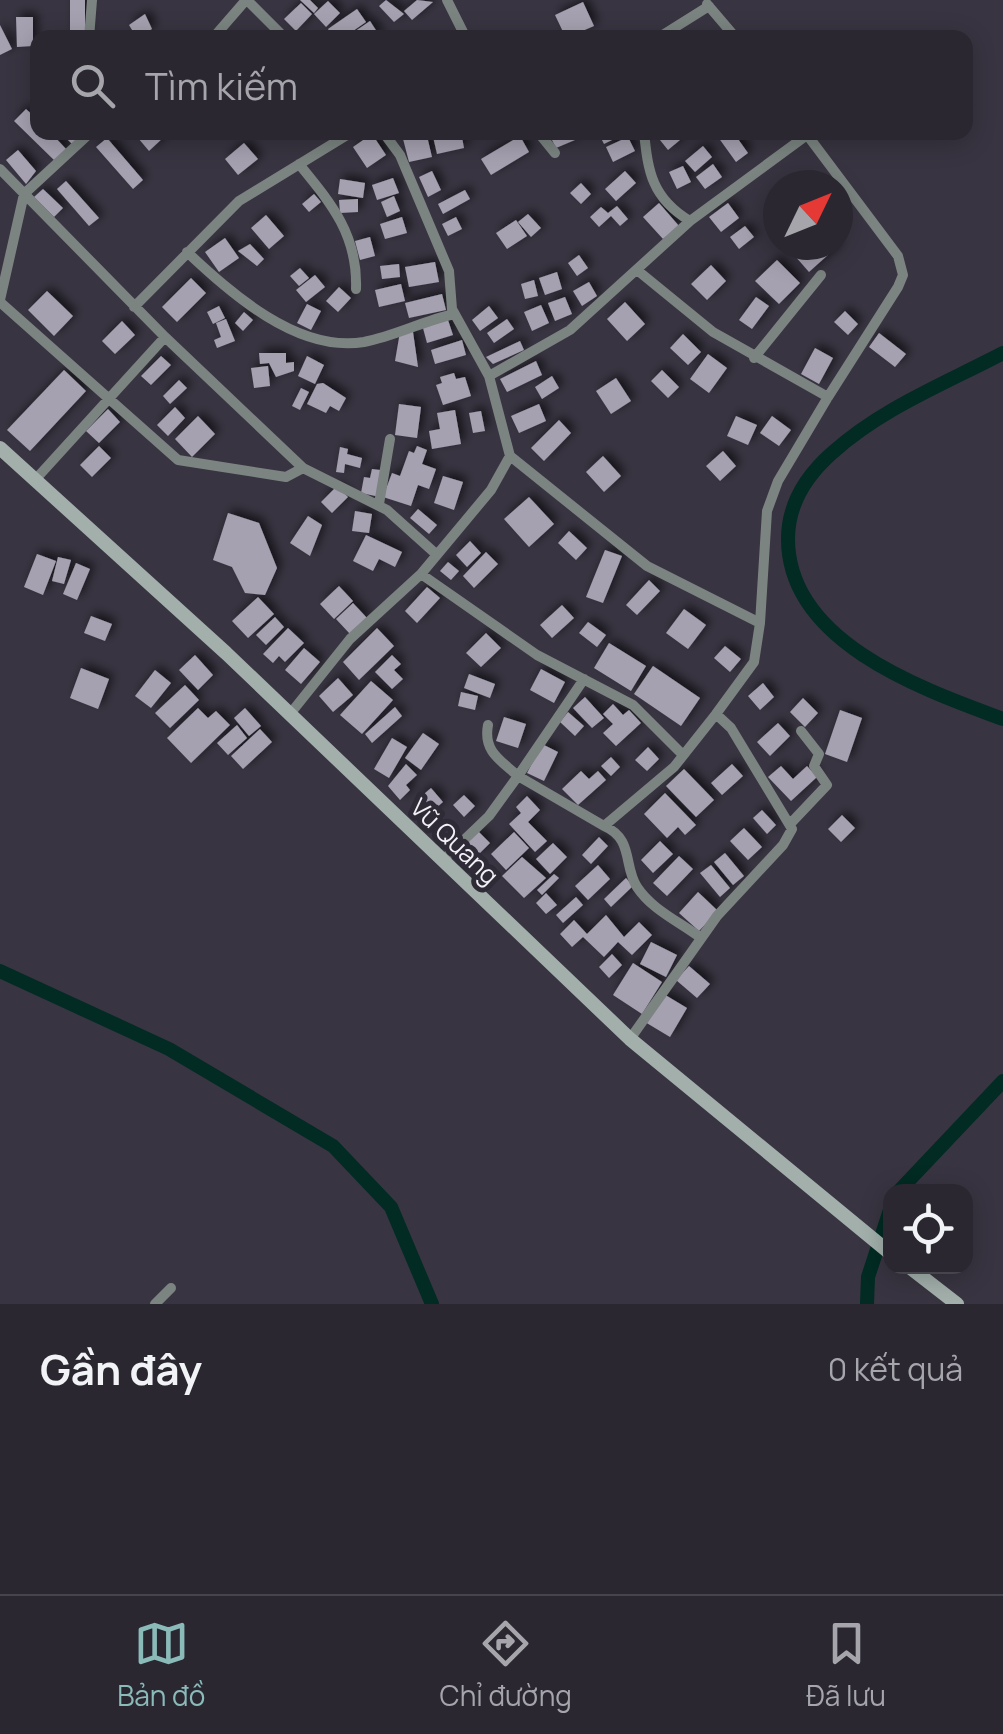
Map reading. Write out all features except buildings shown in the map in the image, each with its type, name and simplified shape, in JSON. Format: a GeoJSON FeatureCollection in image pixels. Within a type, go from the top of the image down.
{"type":"FeatureCollection","features":[{"type":"Feature","properties":{"kind":"main road","name":"Vũ Quang"},"geometry":{"type":"LineString","coordinates":[[0,448],[290,714],[630,1040],[883,1248]]}},
{"type":"Feature","properties":{"kind":"main road"},"geometry":{"type":"LineString","coordinates":[[918,1274],[957,1304]]}},
{"type":"Feature","properties":{"kind":"street"},"geometry":{"type":"LineString","coordinates":[[90,30],[92,0]]}},
{"type":"Feature","properties":{"kind":"street"},"geometry":{"type":"LineString","coordinates":[[220,30],[246,0],[277,30]]}},
{"type":"Feature","properties":{"kind":"street"},"geometry":{"type":"LineString","coordinates":[[447,0],[462,30]]}},
{"type":"Feature","properties":{"kind":"street"},"geometry":{"type":"LineString","coordinates":[[669,30],[706,3],[729,30]]}},
{"type":"Feature","properties":{"kind":"street"},"geometry":{"type":"LineString","coordinates":[[83,140],[24,194],[0,301],[108,402],[178,460],[286,477],[303,468]]}},
{"type":"Feature","properties":{"kind":"street"},"geometry":{"type":"LineString","coordinates":[[134,306],[238,201],[338,140]]}},
{"type":"Feature","properties":{"kind":"street"},"geometry":{"type":"LineString","coordinates":[[389,140],[400,156],[449,270],[454,314],[489,376],[510,456],[647,566],[760,623]]}},
{"type":"Feature","properties":{"kind":"street"},"geometry":{"type":"LineString","coordinates":[[544,140],[555,153]]}},
{"type":"Feature","properties":{"kind":"street"},"geometry":{"type":"LineString","coordinates":[[645,140],[648,173],[668,202],[690,220]]}},
{"type":"Feature","properties":{"kind":"street"},"geometry":{"type":"LineString","coordinates":[[489,376],[570,330],[690,220],[798,140]]}},
{"type":"Feature","properties":{"kind":"street"},"geometry":{"type":"LineString","coordinates":[[604,826],[683,755],[754,662],[767,511],[778,481],[903,275],[898,256],[811,140]]}},
{"type":"Feature","properties":{"kind":"street"},"geometry":{"type":"LineString","coordinates":[[298,164],[347,229],[354,250],[356,289]]}},
{"type":"Feature","properties":{"kind":"street"},"geometry":{"type":"LineString","coordinates":[[0,170],[164,337],[303,468],[378,504],[436,554]]}},
{"type":"Feature","properties":{"kind":"street"},"geometry":{"type":"LineString","coordinates":[[187,252],[247,304],[324,340],[363,342],[454,314]]}},
{"type":"Feature","properties":{"kind":"street"},"geometry":{"type":"LineString","coordinates":[[638,270],[700,323],[754,358],[828,397]]}},
{"type":"Feature","properties":{"kind":"street"},"geometry":{"type":"LineString","coordinates":[[754,358],[821,275]]}},
{"type":"Feature","properties":{"kind":"street"},"geometry":{"type":"LineString","coordinates":[[34,481],[164,337]]}},
{"type":"Feature","properties":{"kind":"street"},"geometry":{"type":"LineString","coordinates":[[378,504],[390,439]]}},
{"type":"Feature","properties":{"kind":"street"},"geometry":{"type":"LineString","coordinates":[[290,714],[350,640],[422,574],[492,490],[510,456]]}},
{"type":"Feature","properties":{"kind":"street"},"geometry":{"type":"LineString","coordinates":[[422,574],[537,655],[633,704],[683,755]]}},
{"type":"Feature","properties":{"kind":"street"},"geometry":{"type":"LineString","coordinates":[[442,860],[489,816],[584,679]]}},
{"type":"Feature","properties":{"kind":"street"},"geometry":{"type":"LineString","coordinates":[[716,714],[732,728],[760,782],[791,824]]}},
{"type":"Feature","properties":{"kind":"street"},"geometry":{"type":"LineString","coordinates":[[488,726],[484,740],[489,750],[518,776],[604,826],[626,845],[638,888],[658,909],[701,938]]}},
{"type":"Feature","properties":{"kind":"street"},"geometry":{"type":"LineString","coordinates":[[630,1040],[701,938],[789,838],[791,824],[828,785],[814,766],[819,754],[800,731]]}},
{"type":"Feature","properties":{"kind":"street"},"geometry":{"type":"LineString","coordinates":[[155,1304],[171,1288]]}},
{"type":"Feature","properties":{"kind":"waterway"},"geometry":{"type":"LineString","coordinates":[[1003,353],[893,410],[832,453],[800,492],[791,514],[788,539],[794,575],[810,606],[835,633],[899,676],[1003,719]]}},
{"type":"Feature","properties":{"kind":"waterway"},"geometry":{"type":"LineString","coordinates":[[0,971],[169,1049],[333,1146],[391,1207],[432,1304]]}},
{"type":"Feature","properties":{"kind":"waterway"},"geometry":{"type":"LineString","coordinates":[[906,1184],[1003,1081]]}},
{"type":"Feature","properties":{"kind":"waterway"},"geometry":{"type":"LineString","coordinates":[[867,1304],[868,1277],[883,1231]]}}]}
